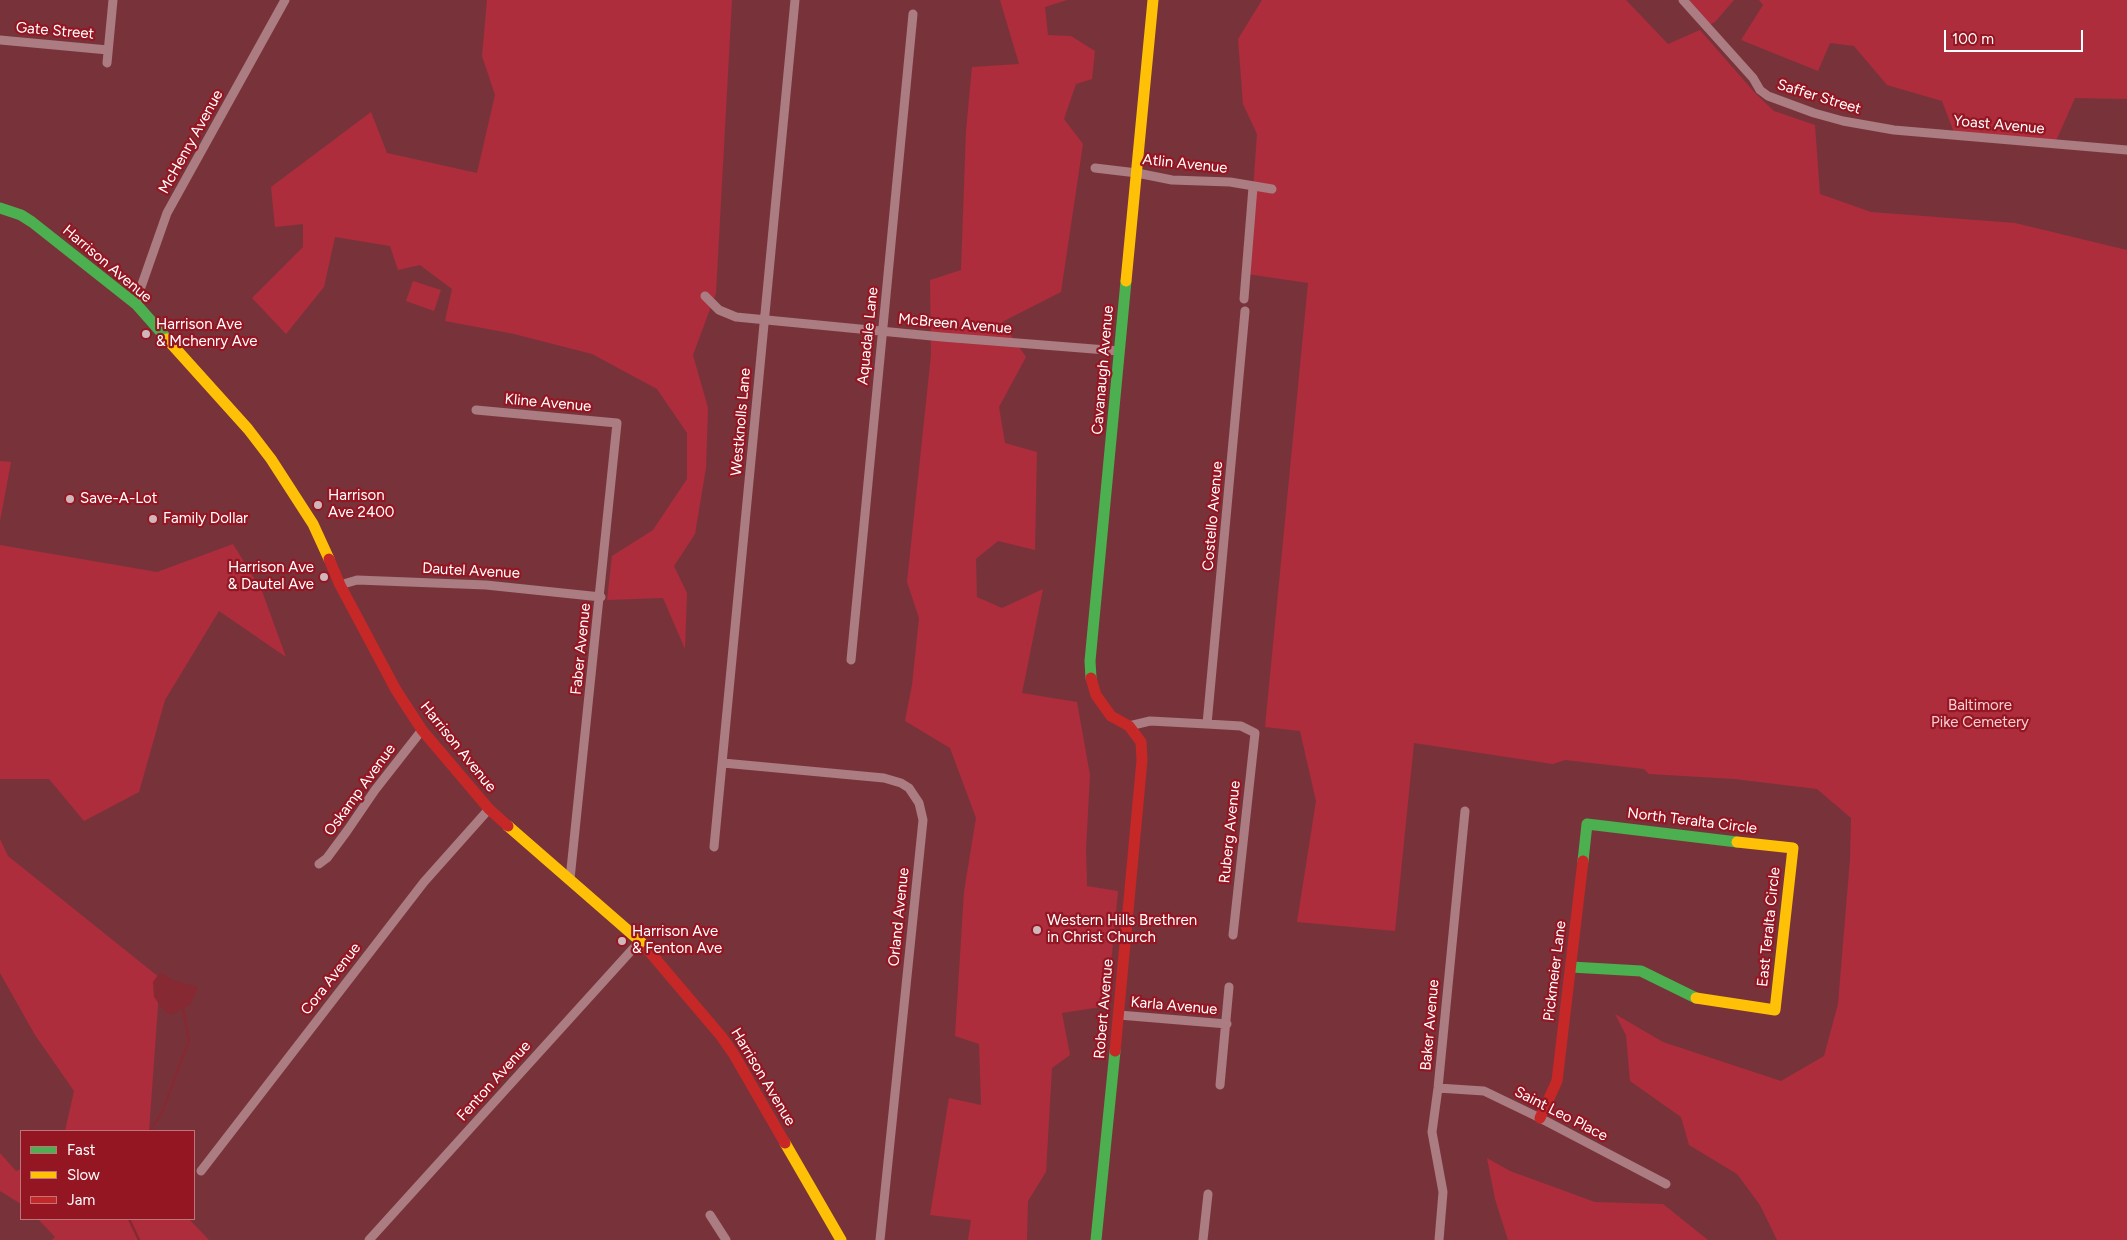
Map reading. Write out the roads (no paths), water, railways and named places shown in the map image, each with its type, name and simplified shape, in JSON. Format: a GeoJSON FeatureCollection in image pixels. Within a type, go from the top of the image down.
{"type":"FeatureCollection","features":[{"type":"Feature","properties":{"kind":"street"},"geometry":{"type":"LineString","coordinates":[[108,63],[113,0]]}},
{"type":"Feature","properties":{"kind":"street","name":"McHenry Avenue"},"geometry":{"type":"LineString","coordinates":[[137,305],[141,287],[167,214],[286,0]]}},
{"type":"Feature","properties":{"kind":"street","name":"Westknolls Lane"},"geometry":{"type":"LineString","coordinates":[[714,847],[796,0]]}},
{"type":"Feature","properties":{"kind":"street","name":"Cavanaugh Avenue"},"geometry":{"type":"LineString","coordinates":[[1129,726],[1111,716],[1102,706],[1093,687],[1090,674],[1119,350],[1154,0]]}},
{"type":"Feature","properties":{"kind":"street","name":"Saffer Street"},"geometry":{"type":"LineString","coordinates":[[1683,0],[1753,78],[1760,90],[1768,96],[1814,113],[1870,126]]}},
{"type":"Feature","properties":{"kind":"street","name":"Aquadale Lane"},"geometry":{"type":"LineString","coordinates":[[851,660],[914,14]]}},
{"type":"Feature","properties":{"kind":"street","name":"Gate Street"},"geometry":{"type":"LineString","coordinates":[[0,40],[108,50]]}},
{"type":"Feature","properties":{"kind":"street","name":"Yoast Avenue"},"geometry":{"type":"LineString","coordinates":[[1870,126],[1894,130],[2127,150]]}},
{"type":"Feature","properties":{"kind":"street","name":"Atlin Avenue"},"geometry":{"type":"LineString","coordinates":[[1096,168],[1172,180],[1230,182],[1272,189]]}},
{"type":"Feature","properties":{"kind":"street"},"geometry":{"type":"LineString","coordinates":[[1244,299],[1253,187]]}},
{"type":"Feature","properties":{"kind":"street","name":"Harrison Avenue"},"geometry":{"type":"LineString","coordinates":[[0,208],[21,215],[32,222],[137,305],[248,429],[271,459],[313,524],[340,585],[396,690],[422,730],[489,809],[640,941],[733,1053],[841,1240]]}},
{"type":"Feature","properties":{"kind":"street","name":"McBreen Avenue"},"geometry":{"type":"LineString","coordinates":[[705,296],[719,310],[727,314],[765,320],[1119,350]]}},
{"type":"Feature","properties":{"kind":"street","name":"Costello Avenue"},"geometry":{"type":"LineString","coordinates":[[1207,724],[1245,312]]}},
{"type":"Feature","properties":{"kind":"street","name":"Kline Avenue"},"geometry":{"type":"LineString","coordinates":[[476,410],[617,423]]}},
{"type":"Feature","properties":{"kind":"street","name":"Faber Avenue"},"geometry":{"type":"LineString","coordinates":[[570,879],[617,423]]}},
{"type":"Feature","properties":{"kind":"street","name":"Dautel Avenue"},"geometry":{"type":"LineString","coordinates":[[340,585],[357,580],[486,585],[600,597]]}},
{"type":"Feature","properties":{"kind":"street"},"geometry":{"type":"LineString","coordinates":[[1129,726],[1150,721],[1207,724]]}},
{"type":"Feature","properties":{"kind":"street","name":"Ruberg Avenue"},"geometry":{"type":"LineString","coordinates":[[1207,724],[1241,726],[1255,733],[1232,935]]}},
{"type":"Feature","properties":{"kind":"street","name":"Robert Avenue"},"geometry":{"type":"LineString","coordinates":[[1096,1240],[1142,760],[1142,742],[1129,726]]}},
{"type":"Feature","properties":{"kind":"street","name":"Oskamp Avenue"},"geometry":{"type":"LineString","coordinates":[[319,864],[347,831],[375,790],[422,730]]}},
{"type":"Feature","properties":{"kind":"street","name":"Orland Avenue"},"geometry":{"type":"LineString","coordinates":[[723,763],[884,778],[902,783],[909,788],[919,803],[923,820],[880,1240]]}},
{"type":"Feature","properties":{"kind":"street","name":"Cora Avenue"},"geometry":{"type":"LineString","coordinates":[[201,1171],[424,882],[489,809]]}},
{"type":"Feature","properties":{"kind":"street","name":"Baker Avenue"},"geometry":{"type":"LineString","coordinates":[[1439,1240],[1443,1192],[1432,1132],[1438,1088],[1464,811]]}},
{"type":"Feature","properties":{"kind":"street","name":"North Teralta Circle"},"geometry":{"type":"LineString","coordinates":[[1587,824],[1793,848]]}},
{"type":"Feature","properties":{"kind":"street","name":"Pickmeier Lane"},"geometry":{"type":"LineString","coordinates":[[1540,1118],[1557,1081],[1587,824]]}},
{"type":"Feature","properties":{"kind":"street","name":"East Teralta Circle"},"geometry":{"type":"LineString","coordinates":[[1571,967],[1641,971],[1695,998],[1775,1010],[1793,848]]}},
{"type":"Feature","properties":{"kind":"street","name":"Fenton Avenue"},"geometry":{"type":"LineString","coordinates":[[369,1240],[640,941]]}},
{"type":"Feature","properties":{"kind":"street"},"geometry":{"type":"LineString","coordinates":[[1220,1085],[1229,987]]}},
{"type":"Feature","properties":{"kind":"street","name":"Karla Avenue"},"geometry":{"type":"LineString","coordinates":[[1119,1015],[1227,1024]]}},
{"type":"Feature","properties":{"kind":"street","name":"Saint Leo Place"},"geometry":{"type":"LineString","coordinates":[[1438,1088],[1484,1091],[1666,1184]]}},
{"type":"Feature","properties":{"kind":"street"},"geometry":{"type":"LineString","coordinates":[[1203,1240],[1208,1194]]}},
{"type":"Feature","properties":{"kind":"street"},"geometry":{"type":"LineString","coordinates":[[710,1215],[726,1240]]}},
{"type":"Feature","properties":{"kind":"waterway"},"geometry":{"type":"LineString","coordinates":[[151,1130],[162,1112],[189,1040],[183,1009]]}},
{"type":"Feature","properties":{"kind":"waterway"},"geometry":{"type":"LineString","coordinates":[[129,1220],[139,1240]]}},
{"type":"Feature","properties":{"kind":"place","name":"Harrison Ave & Mchenry Ave"},"geometry":{"type":"Point","coordinates":[146,334]}},
{"type":"Feature","properties":{"kind":"place","name":"Save-A-Lot"},"geometry":{"type":"Point","coordinates":[70,499]}},
{"type":"Feature","properties":{"kind":"place","name":"Harrison Ave 2400"},"geometry":{"type":"Point","coordinates":[318,505]}},
{"type":"Feature","properties":{"kind":"place","name":"Family Dollar"},"geometry":{"type":"Point","coordinates":[153,519]}},
{"type":"Feature","properties":{"kind":"place","name":"Harrison Ave & Dautel Ave"},"geometry":{"type":"Point","coordinates":[324,577]}},
{"type":"Feature","properties":{"kind":"place","name":"Western Hills Brethren in Christ Church"},"geometry":{"type":"Point","coordinates":[1037,930]}},
{"type":"Feature","properties":{"kind":"place","name":"Harrison Ave & Fenton Ave"},"geometry":{"type":"Point","coordinates":[622,941]}},
{"type":"Feature","properties":{"kind":"park label","name":"Baltimore Pike Cemetery"},"geometry":{"type":"Point","coordinates":[1980,714]}}]}
